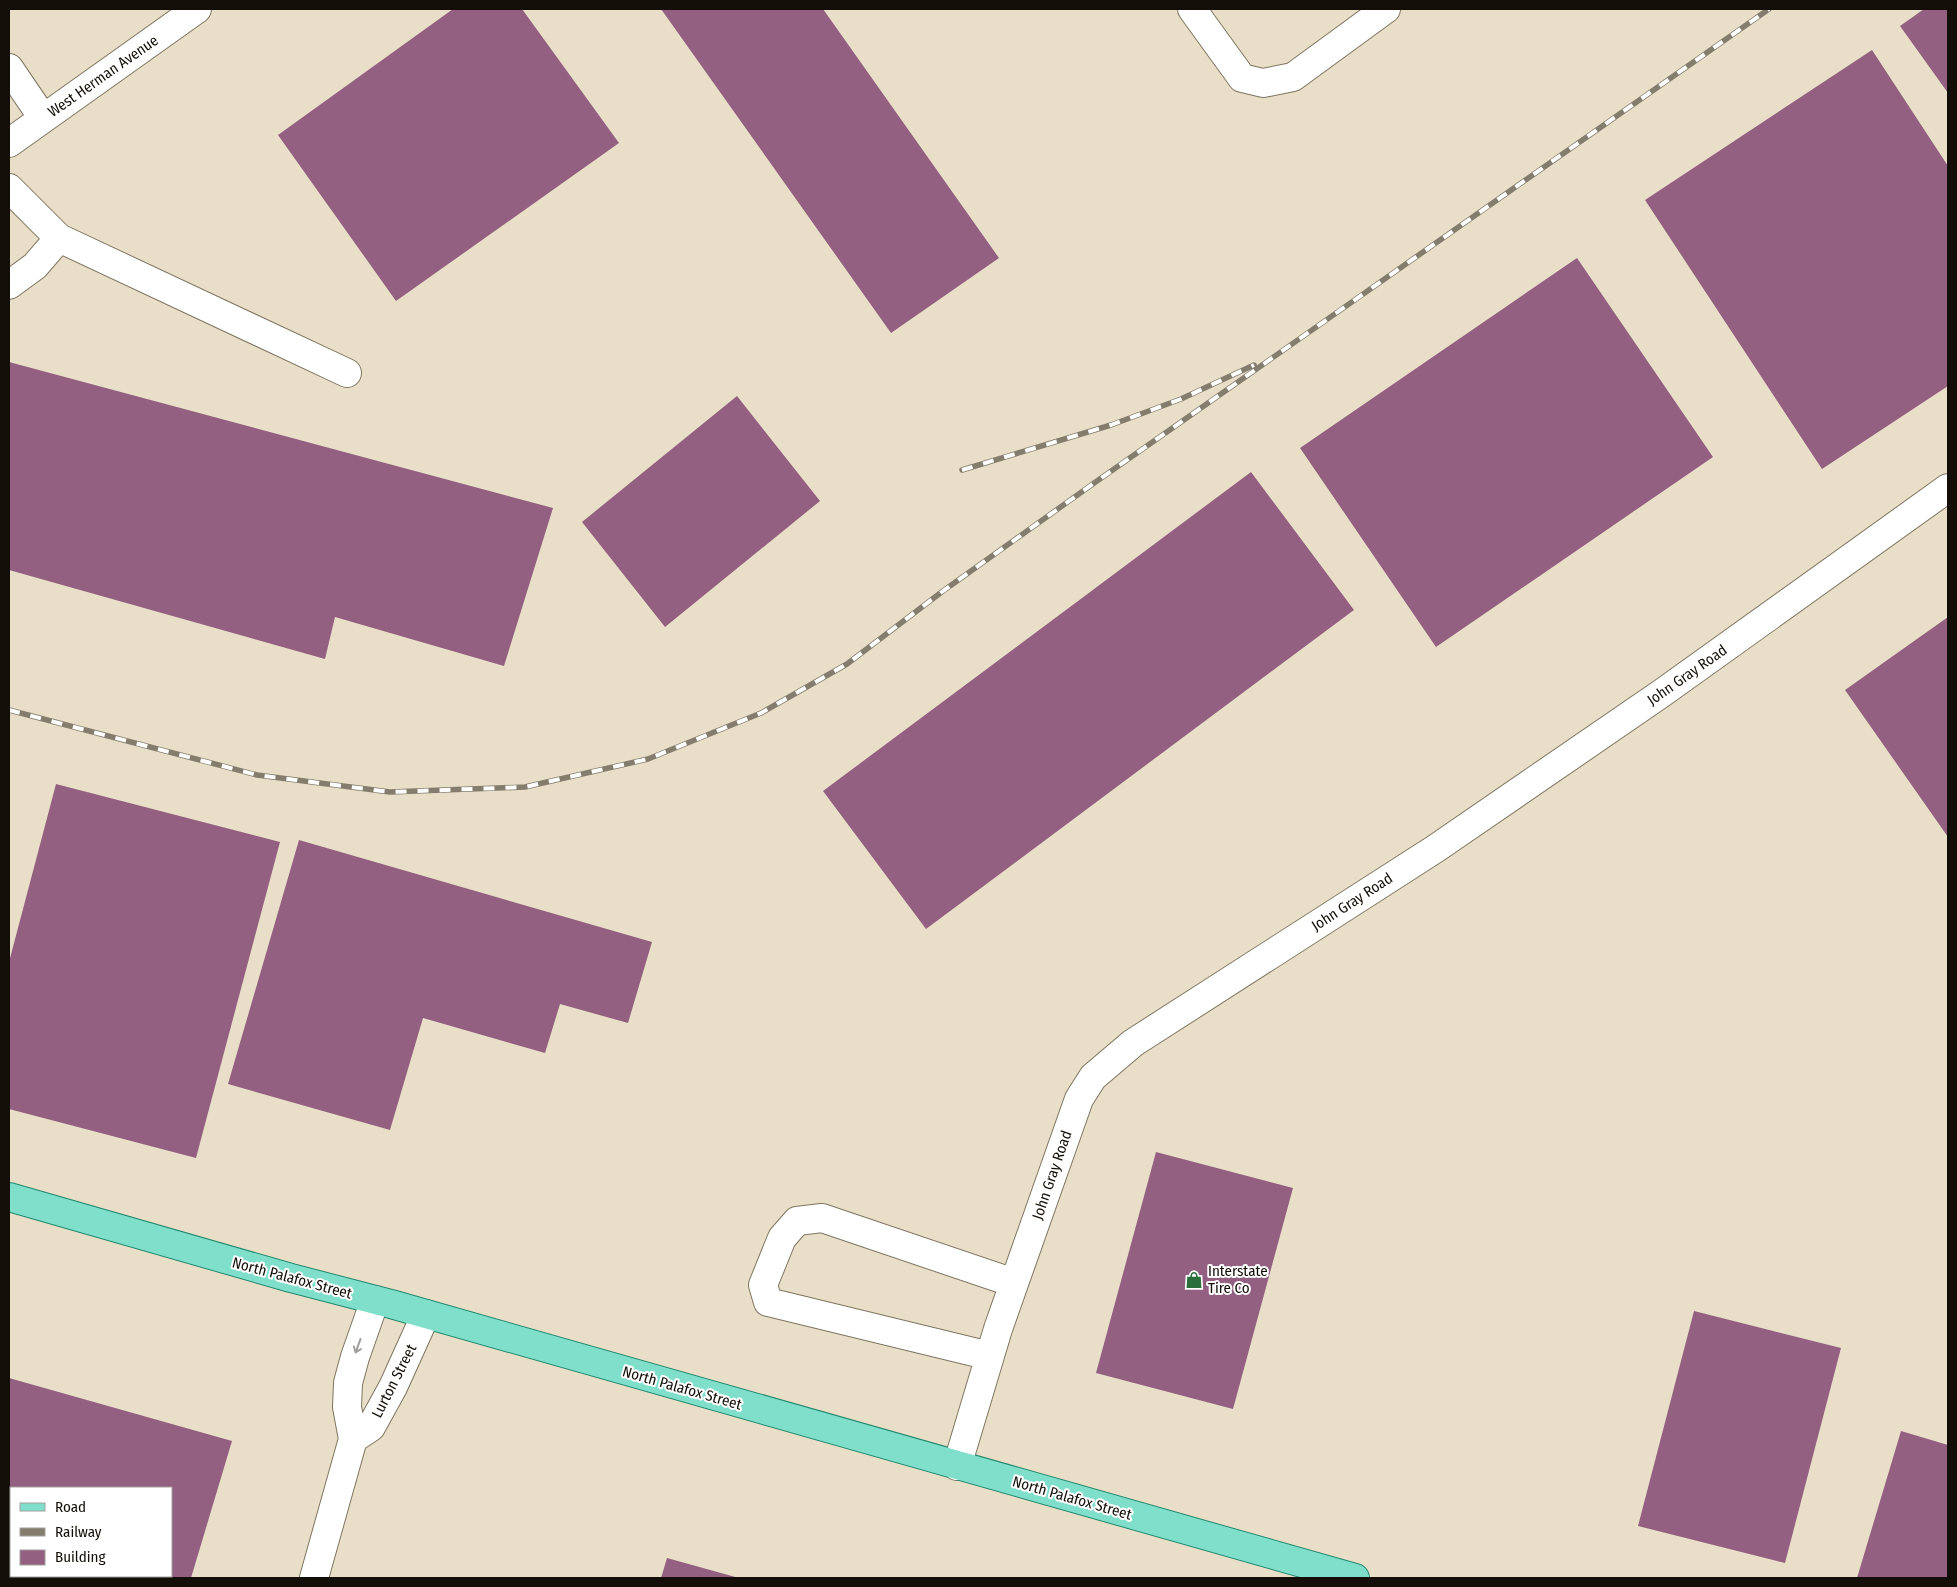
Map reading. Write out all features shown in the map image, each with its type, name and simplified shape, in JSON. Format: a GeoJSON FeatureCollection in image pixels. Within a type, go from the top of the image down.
{"type":"FeatureCollection","features":[{"type":"Feature","properties":{"kind":"main road","name":"North Palafox Street"},"geometry":{"type":"LineString","coordinates":[[9,1197],[1356,1578]]}},
{"type":"Feature","properties":{"kind":"street","name":"West Herman Avenue"},"geometry":{"type":"LineString","coordinates":[[9,143],[197,9]]}},
{"type":"Feature","properties":{"kind":"street"},"geometry":{"type":"LineString","coordinates":[[1198,11],[1242,78],[1263,84],[1293,78],[1386,9]]}},
{"type":"Feature","properties":{"kind":"street"},"geometry":{"type":"LineString","coordinates":[[9,68],[43,118]]}},
{"type":"Feature","properties":{"kind":"street"},"geometry":{"type":"LineString","coordinates":[[9,188],[59,238],[347,373]]}},
{"type":"Feature","properties":{"kind":"street"},"geometry":{"type":"LineString","coordinates":[[9,285],[36,266],[59,238]]}},
{"type":"Feature","properties":{"kind":"street","name":"John Gray Road"},"geometry":{"type":"LineString","coordinates":[[957,1466],[1014,1283],[1079,1099],[1093,1077],[1126,1048],[1459,832],[1670,688],[1948,488]]}},
{"type":"Feature","properties":{"kind":"street"},"geometry":{"type":"LineString","coordinates":[[990,1356],[768,1302],[763,1286],[782,1238],[797,1221],[822,1218],[1014,1283]]}},
{"type":"Feature","properties":{"kind":"street","name":"Lurton Street"},"geometry":{"type":"LineString","coordinates":[[314,1578],[353,1439],[347,1407],[348,1383],[354,1356],[375,1300]]}},
{"type":"Feature","properties":{"kind":"street","name":"Lurton Street"},"geometry":{"type":"LineString","coordinates":[[353,1439],[371,1427],[393,1387],[426,1314]]}},
{"type":"Feature","properties":{"kind":"building"},"geometry":{"type":"Polygon","coordinates":[[[453,9],[522,9],[619,143],[396,301],[278,135],[453,9]]]}},
{"type":"Feature","properties":{"kind":"building"},"geometry":{"type":"Polygon","coordinates":[[[661,9],[823,9],[999,258],[891,333],[661,9]]]}},
{"type":"Feature","properties":{"kind":"building"},"geometry":{"type":"Polygon","coordinates":[[[1924,9],[1948,9],[1948,93],[1900,26],[1924,9]]]}},
{"type":"Feature","properties":{"kind":"building"},"geometry":{"type":"Polygon","coordinates":[[[1872,50],[1948,166],[1948,386],[1822,469],[1645,200],[1872,50]]]}},
{"type":"Feature","properties":{"kind":"building"},"geometry":{"type":"Polygon","coordinates":[[[1577,258],[1713,457],[1436,647],[1300,448],[1577,258]]]}},
{"type":"Feature","properties":{"kind":"building"},"geometry":{"type":"Polygon","coordinates":[[[9,362],[553,508],[504,666],[335,617],[325,659],[9,570],[9,362]]]}},
{"type":"Feature","properties":{"kind":"building"},"geometry":{"type":"Polygon","coordinates":[[[737,396],[820,501],[665,627],[582,522],[737,396]]]}},
{"type":"Feature","properties":{"kind":"building"},"geometry":{"type":"Polygon","coordinates":[[[1251,472],[1354,610],[926,929],[823,791],[1251,472]]]}},
{"type":"Feature","properties":{"kind":"building"},"geometry":{"type":"Polygon","coordinates":[[[1948,617],[1948,837],[1845,690],[1948,617]]]}},
{"type":"Feature","properties":{"kind":"building"},"geometry":{"type":"Polygon","coordinates":[[[56,784],[280,842],[196,1158],[9,1109],[9,962],[56,784]]]}},
{"type":"Feature","properties":{"kind":"building"},"geometry":{"type":"Polygon","coordinates":[[[299,840],[652,942],[628,1023],[560,1004],[545,1053],[423,1018],[390,1130],[228,1084],[299,840]]]}},
{"type":"Feature","properties":{"kind":"building","name":"Interstate Tire Co"},"geometry":{"type":"Polygon","coordinates":[[[1156,1152],[1293,1188],[1233,1409],[1096,1373],[1156,1152]]]}},
{"type":"Feature","properties":{"kind":"building"},"geometry":{"type":"Polygon","coordinates":[[[1694,1311],[1841,1348],[1785,1563],[1638,1526],[1694,1311]]]}},
{"type":"Feature","properties":{"kind":"building"},"geometry":{"type":"Polygon","coordinates":[[[9,1378],[232,1441],[191,1578],[9,1578],[9,1378]]]}},
{"type":"Feature","properties":{"kind":"building"},"geometry":{"type":"Polygon","coordinates":[[[1901,1431],[1948,1445],[1948,1578],[1857,1578],[1901,1431]]]}},
{"type":"Feature","properties":{"kind":"building"},"geometry":{"type":"Polygon","coordinates":[[[667,1558],[739,1578],[661,1578],[667,1558]]]}},
{"type":"Feature","properties":{"kind":"railway"},"geometry":{"type":"LineString","coordinates":[[9,710],[257,775],[390,792],[525,787],[648,759],[761,713],[847,664],[943,591],[1097,481],[1769,9]]}},
{"type":"Feature","properties":{"kind":"railway"},"geometry":{"type":"LineString","coordinates":[[962,470],[1111,425],[1181,399],[1254,365]]}},
{"type":"Feature","properties":{"kind":"place","name":"Interstate Tire Co"},"geometry":{"type":"Point","coordinates":[1194,1280]}}]}
